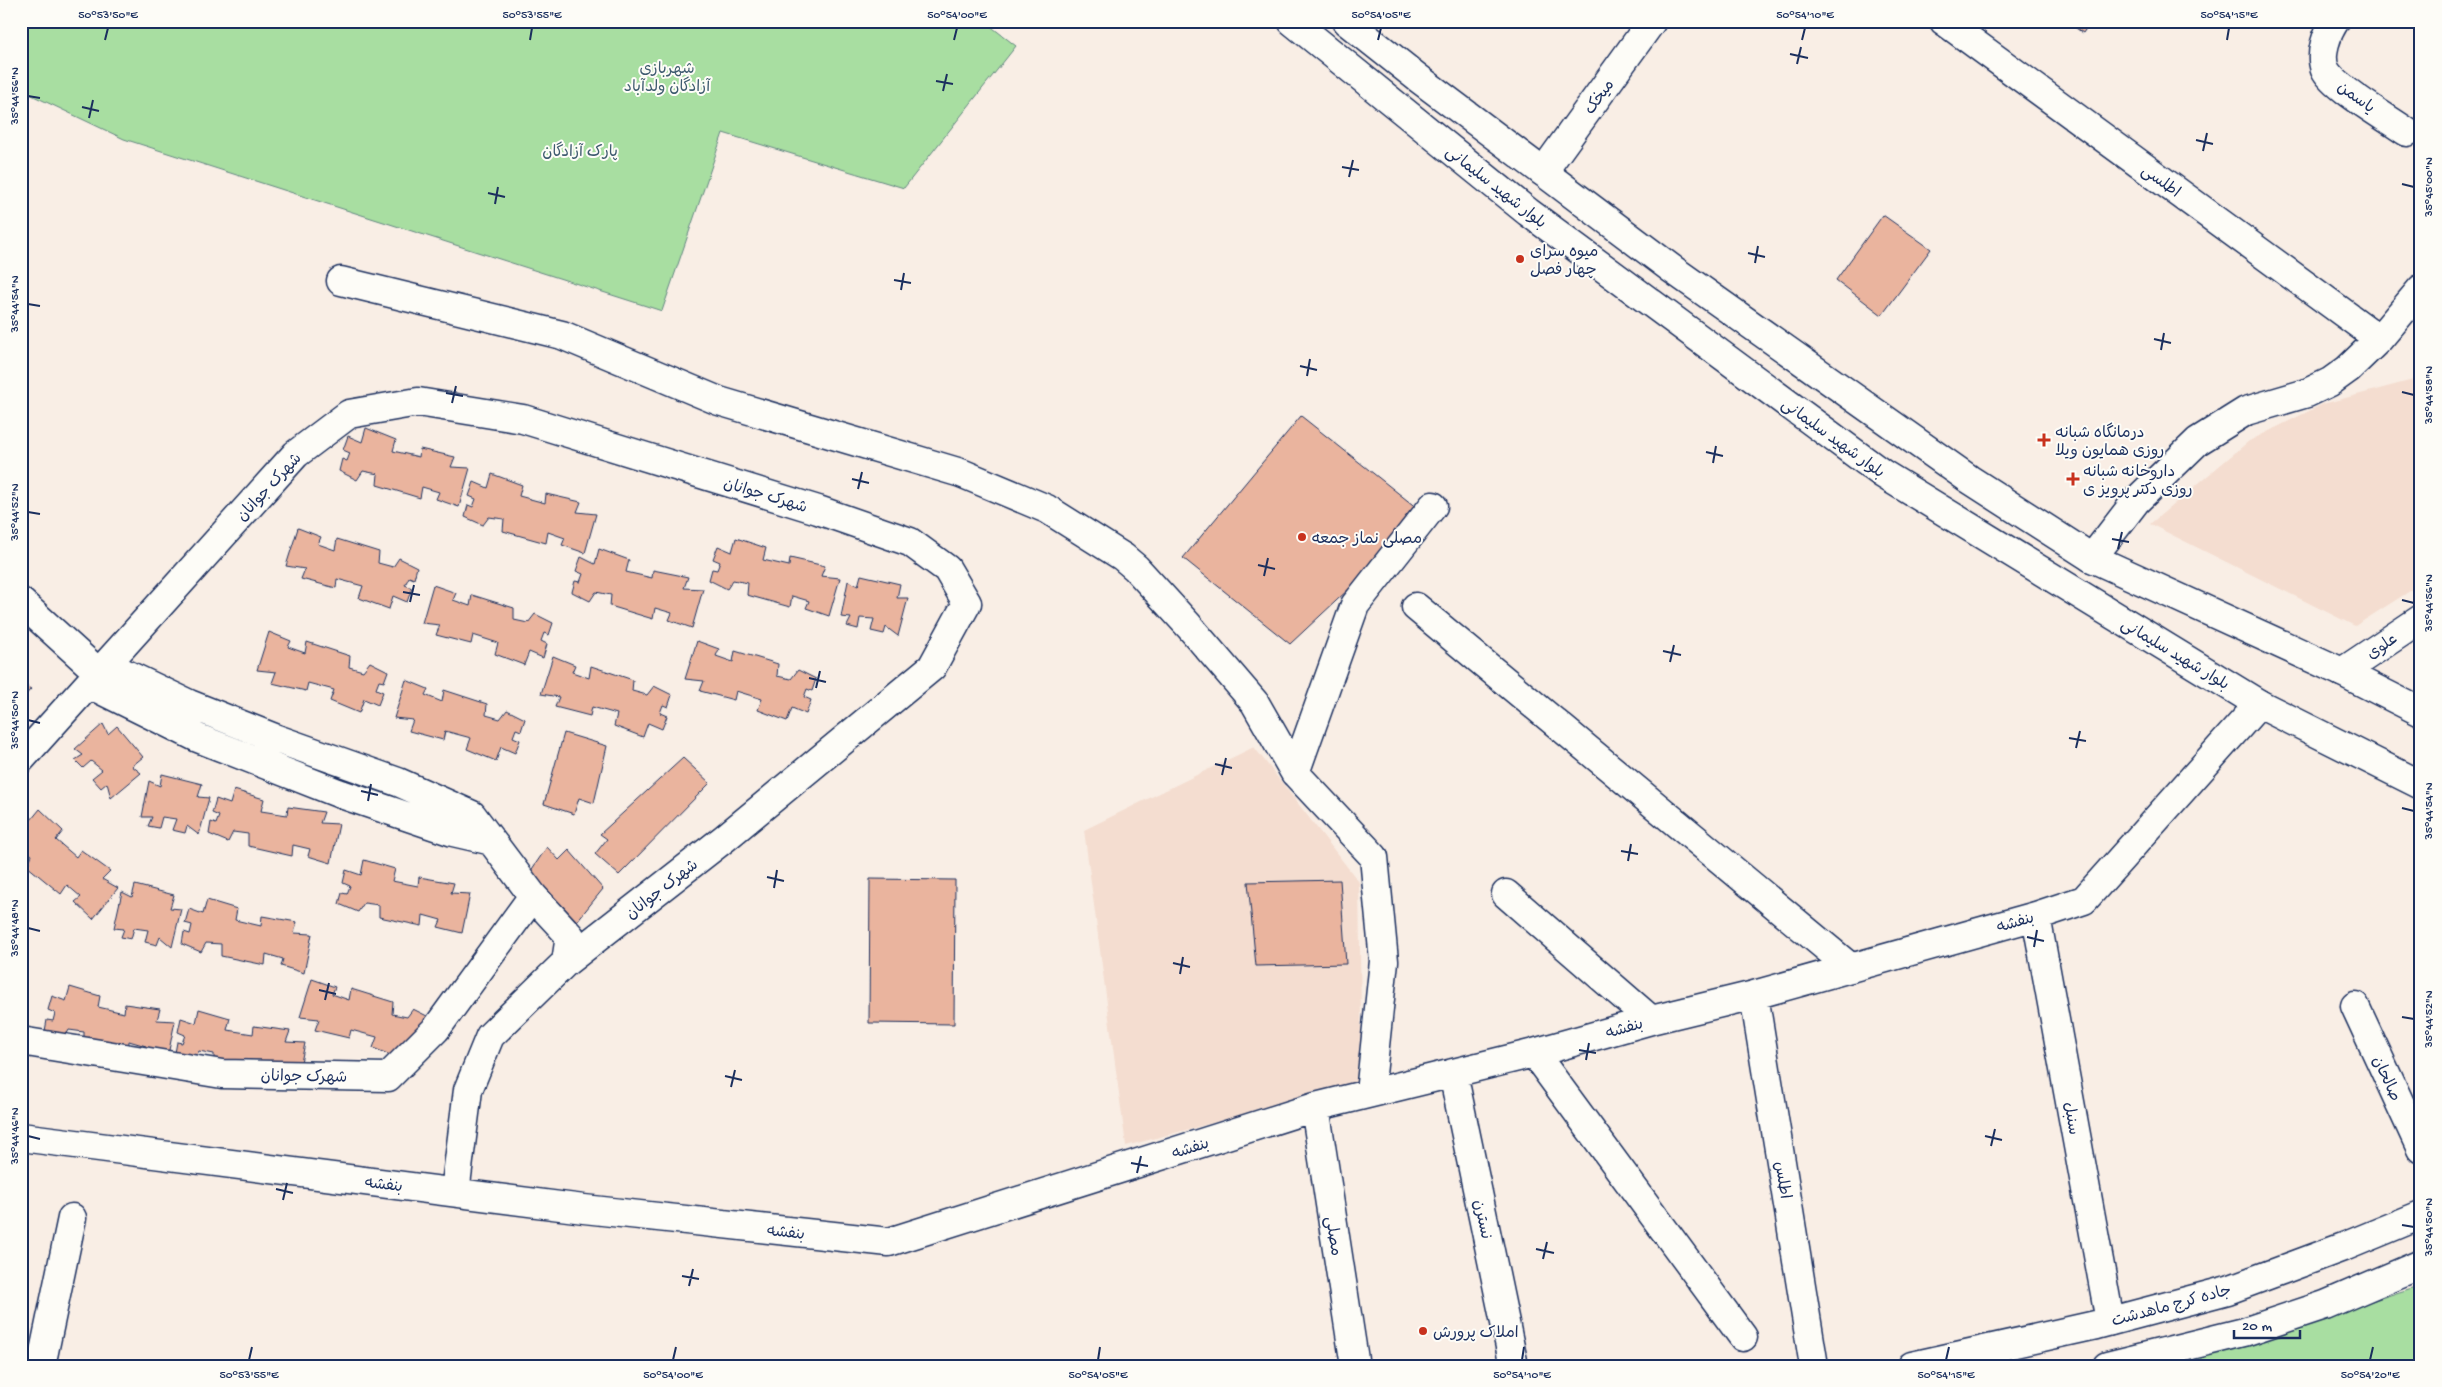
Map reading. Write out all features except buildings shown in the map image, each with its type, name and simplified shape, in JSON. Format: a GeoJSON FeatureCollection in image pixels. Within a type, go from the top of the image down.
{"type":"FeatureCollection","features":[{"type":"Feature","properties":{"kind":"street","name":"بلوار شهید سلیمانی"},"geometry":{"type":"LineString","coordinates":[[1292,21],[1528,212],[1882,474],[2260,704],[2421,786]]}},
{"type":"Feature","properties":{"kind":"street"},"geometry":{"type":"LineString","coordinates":[[1346,21],[1672,269],[1969,479],[2092,558],[2342,672],[2421,712]]}},
{"type":"Feature","properties":{"kind":"street","name":"میخک"},"geometry":{"type":"LineString","coordinates":[[1543,172],[1652,21]]}},
{"type":"Feature","properties":{"kind":"street","name":"اطلسی"},"geometry":{"type":"LineString","coordinates":[[1944,21],[2380,339]]}},
{"type":"Feature","properties":{"kind":"street","name":"یاسمن"},"geometry":{"type":"LineString","coordinates":[[2335,21],[2329,30],[2324,49],[2325,68],[2336,83],[2407,132]]}},
{"type":"Feature","properties":{"kind":"street"},"geometry":{"type":"LineString","coordinates":[[341,281],[562,335],[720,401],[961,474],[1047,509],[1123,557],[1136,568],[1255,703],[1295,773],[1374,857],[1384,961],[1370,1093]]}},
{"type":"Feature","properties":{"kind":"street"},"geometry":{"type":"LineString","coordinates":[[2092,558],[2136,501],[2198,442],[2246,411],[2307,393],[2330,382],[2348,369],[2380,339],[2421,289]]}},
{"type":"Feature","properties":{"kind":"street","name":"شهرک جوانان"},"geometry":{"type":"LineString","coordinates":[[21,759],[296,454],[349,414],[418,402],[523,419],[818,510],[910,542],[947,569],[967,603],[932,667],[725,838],[566,962],[490,1036],[468,1090],[455,1192]]}},
{"type":"Feature","properties":{"kind":"street"},"geometry":{"type":"LineString","coordinates":[[1295,773],[1355,605],[1433,506]]}},
{"type":"Feature","properties":{"kind":"street"},"geometry":{"type":"LineString","coordinates":[[21,602],[98,674],[198,738],[359,800],[453,832],[488,840]]}},
{"type":"Feature","properties":{"kind":"street"},"geometry":{"type":"LineString","coordinates":[[1416,607],[1851,968]]}},
{"type":"Feature","properties":{"kind":"street","name":"علوی"},"geometry":{"type":"LineString","coordinates":[[2342,672],[2421,618]]}},
{"type":"Feature","properties":{"kind":"street"},"geometry":{"type":"LineString","coordinates":[[98,674],[398,782],[472,815],[488,840],[533,896],[570,936],[566,962]]}},
{"type":"Feature","properties":{"kind":"street","name":"بنفشه"},"geometry":{"type":"LineString","coordinates":[[21,1137],[455,1192],[889,1242],[1315,1107],[1534,1053],[1651,1020],[1851,968],[2036,916],[2084,900],[2260,704]]}},
{"type":"Feature","properties":{"kind":"street"},"geometry":{"type":"LineString","coordinates":[[359,800],[373,773]]}},
{"type":"Feature","properties":{"kind":"street"},"geometry":{"type":"LineString","coordinates":[[1506,894],[1651,1020]]}},
{"type":"Feature","properties":{"kind":"street","name":"شهرک جوانان"},"geometry":{"type":"LineString","coordinates":[[21,1041],[222,1074],[388,1077],[436,1030],[533,896]]}},
{"type":"Feature","properties":{"kind":"street","name":"سنبل"},"geometry":{"type":"LineString","coordinates":[[2036,916],[2110,1321]]}},
{"type":"Feature","properties":{"kind":"street","name":"اطلس"},"geometry":{"type":"LineString","coordinates":[[1754,994],[1814,1366]]}},
{"type":"Feature","properties":{"kind":"street","name":"صالحان"},"geometry":{"type":"LineString","coordinates":[[2355,1006],[2421,1149]]}},
{"type":"Feature","properties":{"kind":"street"},"geometry":{"type":"LineString","coordinates":[[1534,1053],[1743,1337]]}},
{"type":"Feature","properties":{"kind":"street","name":"نسترن"},"geometry":{"type":"LineString","coordinates":[[1453,1073],[1514,1366]]}},
{"type":"Feature","properties":{"kind":"street","name":"مصلی"},"geometry":{"type":"LineString","coordinates":[[1315,1107],[1354,1366]]}},
{"type":"Feature","properties":{"kind":"street","name":"جاده کرج ماهدشت"},"geometry":{"type":"LineString","coordinates":[[1912,1366],[2110,1321],[2228,1290],[2346,1246],[2421,1215]]}},
{"type":"Feature","properties":{"kind":"street"},"geometry":{"type":"LineString","coordinates":[[41,1366],[72,1218]]}},
{"type":"Feature","properties":{"kind":"street"},"geometry":{"type":"LineString","coordinates":[[2107,1366],[2244,1332],[2325,1305],[2421,1264]]}},
{"type":"Feature","properties":{"kind":"shaded area"},"geometry":{"type":"Polygon","coordinates":[[[2421,360],[2421,584],[2355,626],[2150,524],[2249,441],[2323,404],[2413,380],[2421,360]]]}},
{"type":"Feature","properties":{"kind":"shaded area"},"geometry":{"type":"Polygon","coordinates":[[[1254,747],[1359,882],[1362,1083],[1126,1146],[1084,830],[1254,747]]]}},
{"type":"Feature","properties":{"kind":"green space","name":"پارک آزادگان"},"geometry":{"type":"Polygon","coordinates":[[[21,21],[984,21],[1016,46],[904,188],[723,133],[662,311],[124,139],[21,90],[21,21]]]}},
{"type":"Feature","properties":{"kind":"green space"},"geometry":{"type":"Polygon","coordinates":[[[2421,1285],[2421,1366],[2172,1366],[2421,1285]]]}},
{"type":"Feature","properties":{"kind":"place","name":"میوه سرای چهار فصل"},"geometry":{"type":"Point","coordinates":[1520,259]}},
{"type":"Feature","properties":{"kind":"place","name":"درمانگاه شبانه روزی همایون ویلا"},"geometry":{"type":"Point","coordinates":[2044,440]}},
{"type":"Feature","properties":{"kind":"place","name":"داروخانه شبانه روزی دکتر پرویز ی"},"geometry":{"type":"Point","coordinates":[2073,479]}},
{"type":"Feature","properties":{"kind":"place","name":"مصلی نماز جمعه"},"geometry":{"type":"Point","coordinates":[1302,537]}},
{"type":"Feature","properties":{"kind":"place","name":"املاک پرورش"},"geometry":{"type":"Point","coordinates":[1423,1331]}},
{"type":"Feature","properties":{"kind":"park label","name":"شهربازی آزادگان ولدآباد"},"geometry":{"type":"Point","coordinates":[667,76]}}]}
